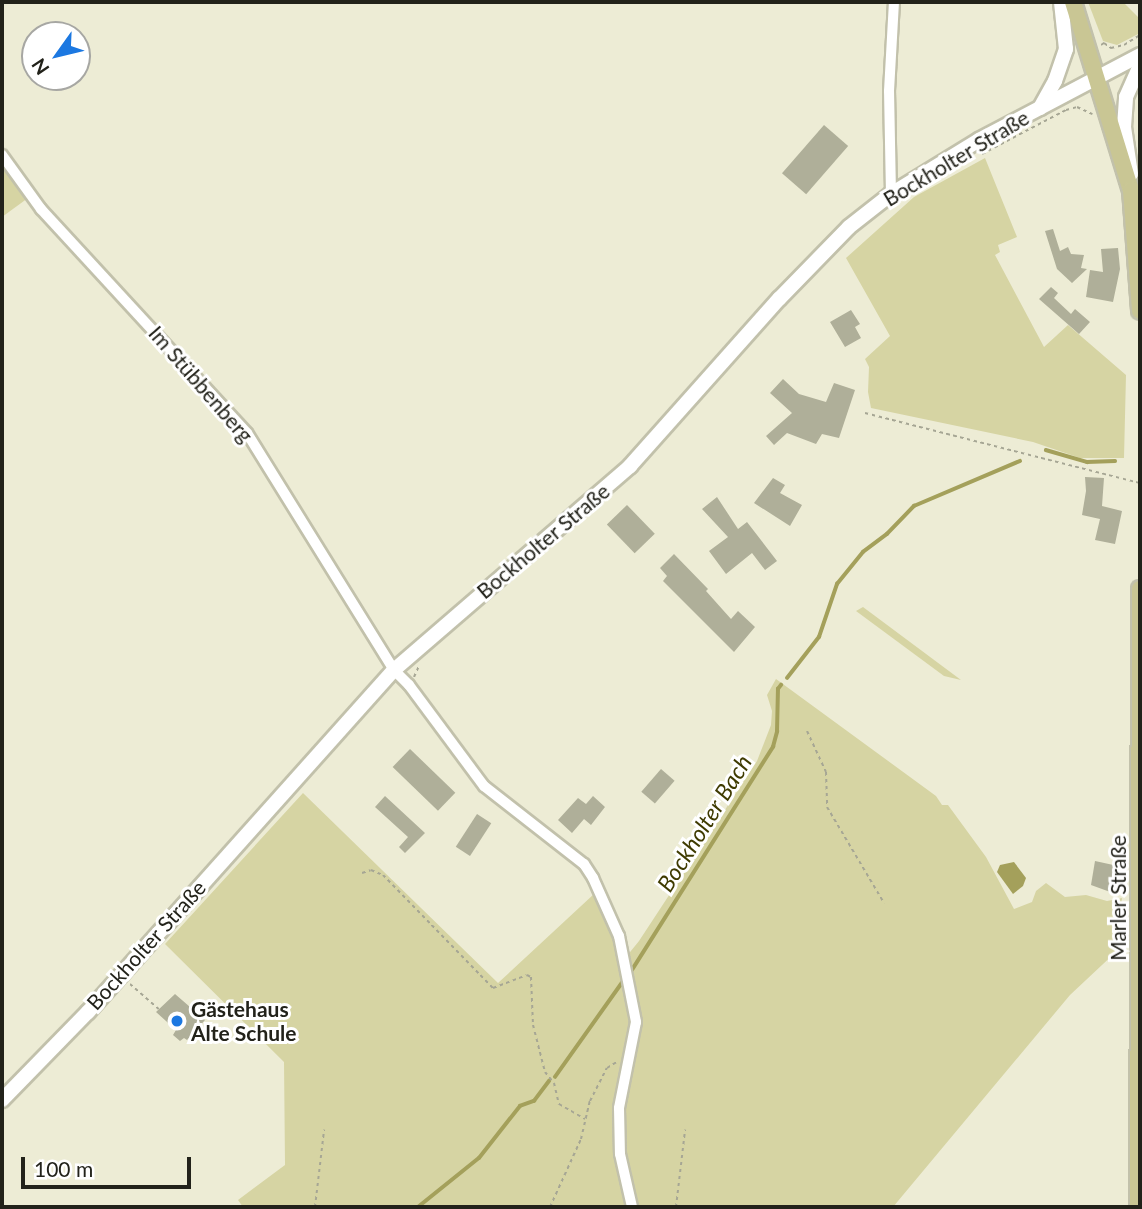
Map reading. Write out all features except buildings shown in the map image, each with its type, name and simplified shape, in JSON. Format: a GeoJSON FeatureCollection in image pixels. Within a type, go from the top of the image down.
{"type":"FeatureCollection","features":[{"type":"Feature","properties":{"kind":"main road"},"geometry":{"type":"LineString","coordinates":[[1073,2],[1131,190],[1140,311]]}},
{"type":"Feature","properties":{"kind":"main road","name":"Marler Straße"},"geometry":{"type":"LineString","coordinates":[[1138,1207],[1140,589]]}},
{"type":"Feature","properties":{"kind":"street"},"geometry":{"type":"LineString","coordinates":[[891,194],[889,91],[894,2]]}},
{"type":"Feature","properties":{"kind":"street"},"geometry":{"type":"LineString","coordinates":[[1040,108],[1055,81],[1066,49],[1061,2]]}},
{"type":"Feature","properties":{"kind":"street","name":"Bockholter Straße"},"geometry":{"type":"LineString","coordinates":[[2,1100],[88,1012],[394,670],[494,582],[599,496],[668,425],[813,263],[849,227],[891,194],[979,140],[1140,55]]}},
{"type":"Feature","properties":{"kind":"street"},"geometry":{"type":"LineString","coordinates":[[1131,190],[1131,167],[1124,127],[1126,97],[1140,66]]}},
{"type":"Feature","properties":{"kind":"street","name":"Im Stübbenberg"},"geometry":{"type":"LineString","coordinates":[[2,155],[41,209],[219,398],[247,433],[394,670],[409,685],[484,786],[584,864],[593,878],[619,936],[636,1022],[619,1108],[620,1154],[632,1207]]}},
{"type":"Feature","properties":{"kind":"path"},"geometry":{"type":"LineString","coordinates":[[1088,53],[1104,43],[1111,48],[1124,45],[1140,35]]}},
{"type":"Feature","properties":{"kind":"path"},"geometry":{"type":"LineString","coordinates":[[977,157],[1066,110],[1077,107],[1091,115]]}},
{"type":"Feature","properties":{"kind":"path"},"geometry":{"type":"LineString","coordinates":[[865,414],[1140,483]]}},
{"type":"Feature","properties":{"kind":"path"},"geometry":{"type":"LineString","coordinates":[[409,685],[421,664]]}},
{"type":"Feature","properties":{"kind":"path"},"geometry":{"type":"LineString","coordinates":[[807,731],[826,772],[827,807],[884,904]]}},
{"type":"Feature","properties":{"kind":"path"},"geometry":{"type":"LineString","coordinates":[[362,873],[371,870],[383,875],[494,988],[527,975],[531,977],[533,1026],[545,1072],[554,1083],[559,1104],[585,1119]]}},
{"type":"Feature","properties":{"kind":"path"},"geometry":{"type":"LineString","coordinates":[[126,981],[159,1009]]}},
{"type":"Feature","properties":{"kind":"path"},"geometry":{"type":"LineString","coordinates":[[550,1207],[581,1139],[585,1119],[607,1068],[631,1053]]}},
{"type":"Feature","properties":{"kind":"path"},"geometry":{"type":"LineString","coordinates":[[316,1207],[324,1130]]}},
{"type":"Feature","properties":{"kind":"path"},"geometry":{"type":"LineString","coordinates":[[676,1207],[685,1130]]}},
{"type":"Feature","properties":{"kind":"shaded area"},"geometry":{"type":"Polygon","coordinates":[[[1088,2],[1123,2],[1140,19],[1140,33],[1117,45],[1103,41],[1088,2]]]}},
{"type":"Feature","properties":{"kind":"shaded area"},"geometry":{"type":"Polygon","coordinates":[[[985,158],[1017,237],[998,245],[1000,252],[995,255],[1044,347],[1068,325],[1126,375],[1124,458],[1080,458],[1033,442],[871,408],[868,392],[869,367],[865,359],[890,336],[846,258],[914,197],[985,158]]]}},
{"type":"Feature","properties":{"kind":"shaded area"},"geometry":{"type":"Polygon","coordinates":[[[2,163],[28,198],[2,217],[2,163]]]}},
{"type":"Feature","properties":{"kind":"shaded area"},"geometry":{"type":"Polygon","coordinates":[[[863,607],[961,680],[944,676],[856,611],[863,607]]]}},
{"type":"Feature","properties":{"kind":"shaded area"},"geometry":{"type":"Polygon","coordinates":[[[776,679],[936,796],[942,805],[948,805],[986,857],[1014,909],[1032,902],[1036,891],[1046,883],[1065,897],[1086,895],[1107,901],[1122,898],[1118,950],[1070,995],[893,1207],[243,1207],[238,1200],[285,1165],[284,1062],[165,944],[303,793],[498,983],[594,894],[607,917],[622,962],[639,941],[757,761],[771,725],[772,711],[767,695],[776,679]]]}},
{"type":"Feature","properties":{"kind":"shaded area"},"geometry":{"type":"Polygon","coordinates":[[[1014,862],[1026,878],[1023,886],[1013,894],[997,872],[1000,865],[1014,862]]]}},
{"type":"Feature","properties":{"kind":"waterway","name":"Bockholter Bach"},"geometry":{"type":"LineString","coordinates":[[1046,450],[1087,462],[1115,461]]}},
{"type":"Feature","properties":{"kind":"waterway","name":"Bockholter Bach"},"geometry":{"type":"LineString","coordinates":[[787,678],[819,637],[837,584],[863,552],[887,534],[914,506],[1020,461]]}},
{"type":"Feature","properties":{"kind":"waterway","name":"Bockholter Bach"},"geometry":{"type":"LineString","coordinates":[[632,970],[773,747],[777,732],[778,689],[781,685]]}},
{"type":"Feature","properties":{"kind":"waterway","name":"Bockholter Bach"},"geometry":{"type":"LineString","coordinates":[[555,1077],[624,980]]}},
{"type":"Feature","properties":{"kind":"waterway","name":"Bockholter Bach"},"geometry":{"type":"LineString","coordinates":[[418,1207],[479,1158],[520,1106],[534,1101],[549,1081]]}},
{"type":"Feature","properties":{"kind":"place","name":"Gästehaus Alte Schule"},"geometry":{"type":"Point","coordinates":[177,1021]}}]}
